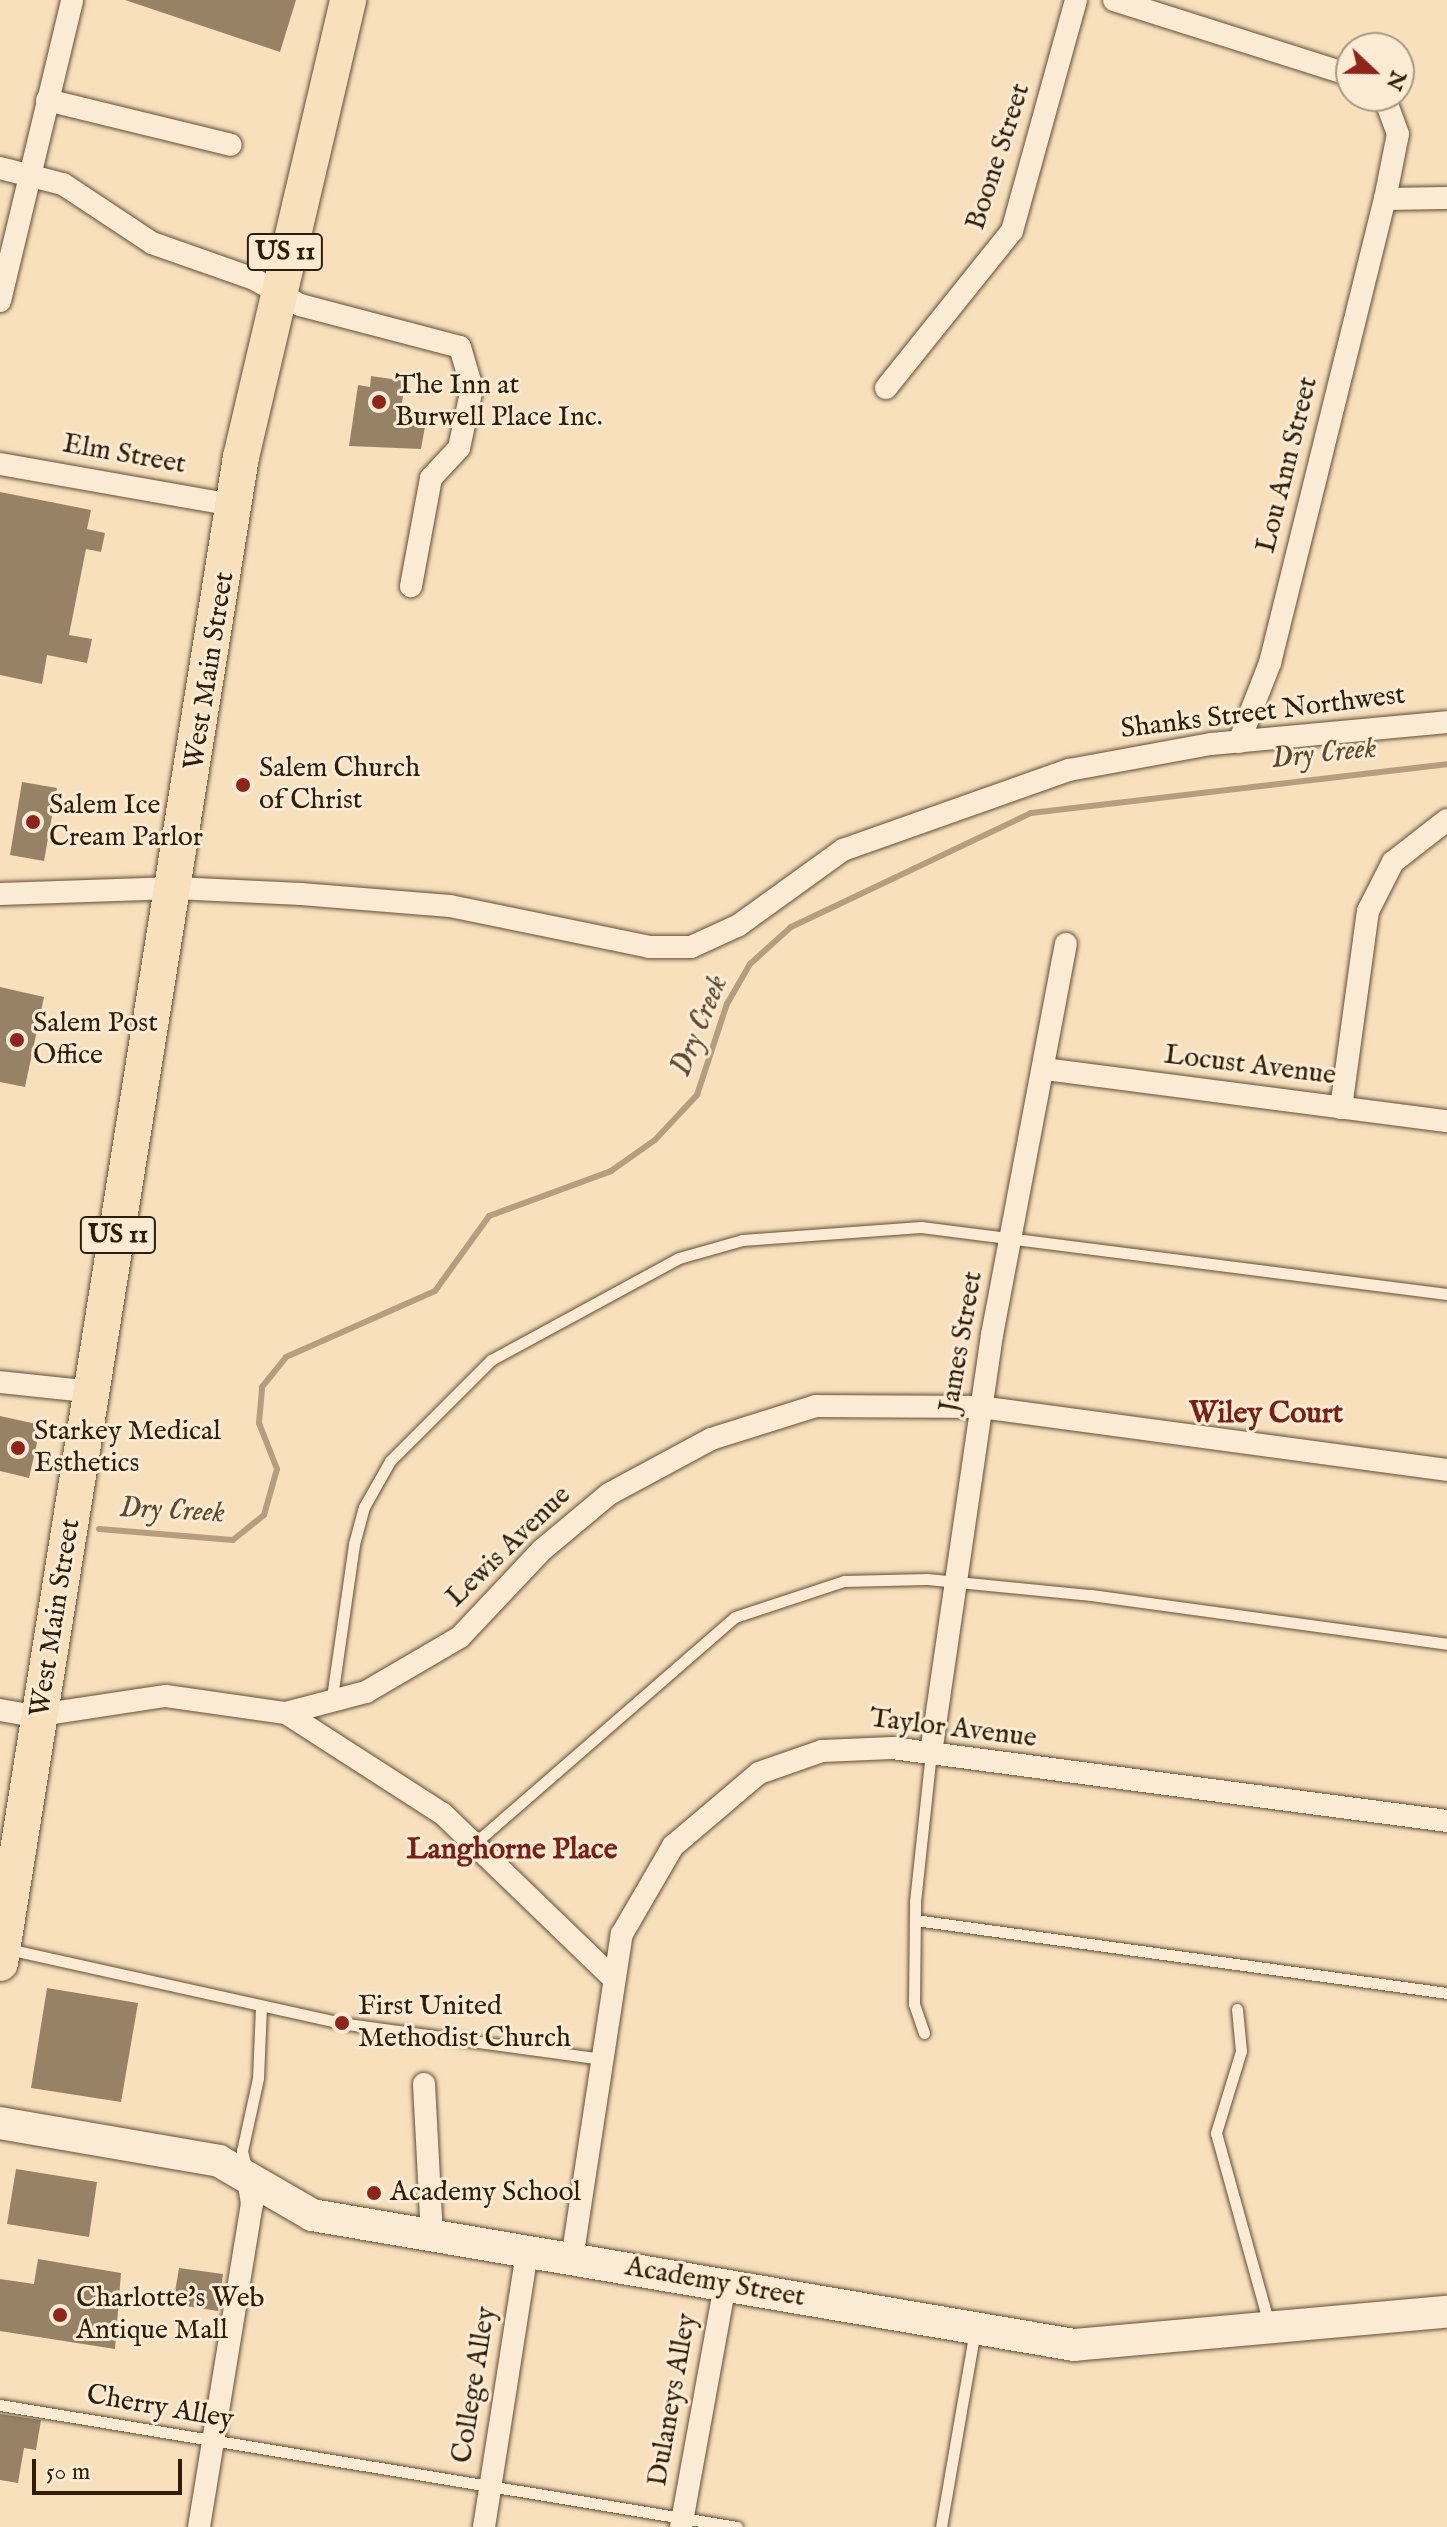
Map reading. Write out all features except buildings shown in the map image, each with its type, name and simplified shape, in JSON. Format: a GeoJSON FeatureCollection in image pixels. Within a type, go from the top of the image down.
{"type":"FeatureCollection","features":[{"type":"Feature","properties":{"kind":"main road","name":"West Main Street"},"geometry":{"type":"LineString","coordinates":[[2,1946],[275,290],[348,0]]}},
{"type":"Feature","properties":{"kind":"street"},"geometry":{"type":"LineString","coordinates":[[0,301],[72,0]]}},
{"type":"Feature","properties":{"kind":"street","name":"Boone Street"},"geometry":{"type":"LineString","coordinates":[[886,388],[1012,231],[1076,0]]}},
{"type":"Feature","properties":{"kind":"street"},"geometry":{"type":"LineString","coordinates":[[1114,0],[1335,70]]}},
{"type":"Feature","properties":{"kind":"street"},"geometry":{"type":"LineString","coordinates":[[47,100],[231,145]]}},
{"type":"Feature","properties":{"kind":"street","name":"Lou Ann Street"},"geometry":{"type":"LineString","coordinates":[[1239,742],[1270,663],[1385,199],[1398,134],[1390,112]]}},
{"type":"Feature","properties":{"kind":"street"},"geometry":{"type":"LineString","coordinates":[[0,168],[83,195],[152,243],[275,290],[300,305],[450,340],[468,360],[472,388],[459,448],[431,478],[411,586]]}},
{"type":"Feature","properties":{"kind":"street"},"geometry":{"type":"LineString","coordinates":[[1385,199],[1447,198]]}},
{"type":"Feature","properties":{"kind":"street","name":"Elm Street"},"geometry":{"type":"LineString","coordinates":[[0,464],[237,506]]}},
{"type":"Feature","properties":{"kind":"street","name":"Shanks Street Northwest"},"geometry":{"type":"LineString","coordinates":[[0,894],[175,888],[450,906],[649,947],[691,947],[739,925],[843,850],[1069,770],[1239,742],[1447,722]]}},
{"type":"Feature","properties":{"kind":"street"},"geometry":{"type":"LineString","coordinates":[[1341,1108],[1368,911],[1393,862],[1447,820]]}},
{"type":"Feature","properties":{"kind":"street","name":"James Street"},"geometry":{"type":"LineString","coordinates":[[931,1753],[981,1407],[1066,944]]}},
{"type":"Feature","properties":{"kind":"street","name":"Locust Avenue"},"geometry":{"type":"LineString","coordinates":[[1045,1069],[1447,1121]]}},
{"type":"Feature","properties":{"kind":"street"},"geometry":{"type":"LineString","coordinates":[[0,1382],[93,1392]]}},
{"type":"Feature","properties":{"kind":"street","name":"Lewis Avenue"},"geometry":{"type":"LineString","coordinates":[[0,1710],[40,1715],[166,1696],[286,1713],[331,1704],[427,1660],[489,1610],[578,1517],[711,1439],[776,1415],[848,1402],[981,1407],[1447,1470]]}},
{"type":"Feature","properties":{"kind":"street"},"geometry":{"type":"LineString","coordinates":[[286,1713],[393,1778],[475,1843],[612,1977]]}},
{"type":"Feature","properties":{"kind":"street","name":"Taylor Avenue"},"geometry":{"type":"LineString","coordinates":[[572,2259],[612,1977],[622,1934],[652,1874],[730,1790],[822,1751],[931,1753],[1447,1821]]}},
{"type":"Feature","properties":{"kind":"street"},"geometry":{"type":"LineString","coordinates":[[424,2084],[432,2235]]}},
{"type":"Feature","properties":{"kind":"street","name":"Academy Street"},"geometry":{"type":"LineString","coordinates":[[0,2123],[247,2172],[312,2215],[975,2329],[1115,2346],[1447,2312]]}},
{"type":"Feature","properties":{"kind":"street"},"geometry":{"type":"LineString","coordinates":[[199,2527],[252,2204],[247,2172]]}},
{"type":"Feature","properties":{"kind":"street","name":"College Alley"},"geometry":{"type":"LineString","coordinates":[[484,2527],[527,2252]]}},
{"type":"Feature","properties":{"kind":"street","name":"Dulaneys Alley"},"geometry":{"type":"LineString","coordinates":[[681,2522],[725,2284]]}},
{"type":"Feature","properties":{"kind":"lane"},"geometry":{"type":"LineString","coordinates":[[331,1704],[368,1497],[390,1461],[491,1360],[587,1303],[721,1244],[873,1227],[1012,1237],[1447,1294]]}},
{"type":"Feature","properties":{"kind":"lane"},"geometry":{"type":"LineString","coordinates":[[475,1843],[735,1617],[844,1581],[956,1581],[1447,1644]]}},
{"type":"Feature","properties":{"kind":"lane"},"geometry":{"type":"LineString","coordinates":[[924,2033],[914,2004],[915,1920],[931,1753]]}},
{"type":"Feature","properties":{"kind":"lane"},"geometry":{"type":"LineString","coordinates":[[915,1920],[1447,1993]]}},
{"type":"Feature","properties":{"kind":"lane"},"geometry":{"type":"LineString","coordinates":[[2,1946],[261,2006],[601,2059]]}},
{"type":"Feature","properties":{"kind":"lane"},"geometry":{"type":"LineString","coordinates":[[247,2172],[242,2151],[258,2078],[261,2006]]}},
{"type":"Feature","properties":{"kind":"lane"},"geometry":{"type":"LineString","coordinates":[[1237,2009],[1241,2051],[1216,2133],[1271,2330]]}},
{"type":"Feature","properties":{"kind":"lane"},"geometry":{"type":"LineString","coordinates":[[941,2527],[975,2329]]}},
{"type":"Feature","properties":{"kind":"lane","name":"Cherry Alley"},"geometry":{"type":"LineString","coordinates":[[0,2405],[681,2522],[737,2527]]}},
{"type":"Feature","properties":{"kind":"waterway","name":"Dry Creek"},"geometry":{"type":"LineString","coordinates":[[99,1529],[233,1540],[264,1515],[277,1469],[259,1423],[262,1387],[286,1357],[435,1291],[489,1216],[611,1171],[655,1140],[697,1095],[727,1004],[750,964],[791,927],[1031,813],[1447,764]]}},
{"type":"Feature","properties":{"kind":"place","name":"The Inn at Burwell Place Inc."},"geometry":{"type":"Point","coordinates":[379,402]}},
{"type":"Feature","properties":{"kind":"place","name":"Salem Church of Christ"},"geometry":{"type":"Point","coordinates":[243,785]}},
{"type":"Feature","properties":{"kind":"place","name":"Salem Ice Cream Parlor"},"geometry":{"type":"Point","coordinates":[33,822]}},
{"type":"Feature","properties":{"kind":"place","name":"Salem Post Office"},"geometry":{"type":"Point","coordinates":[17,1040]}},
{"type":"Feature","properties":{"kind":"place","name":"Starkey Medical Esthetics"},"geometry":{"type":"Point","coordinates":[18,1448]}},
{"type":"Feature","properties":{"kind":"place","name":"First United Methodist Church"},"geometry":{"type":"Point","coordinates":[342,2023]}},
{"type":"Feature","properties":{"kind":"place","name":"Academy School"},"geometry":{"type":"Point","coordinates":[374,2193]}},
{"type":"Feature","properties":{"kind":"place","name":"Charlotte's Web Antique Mall"},"geometry":{"type":"Point","coordinates":[60,2315]}},
{"type":"Feature","properties":{"kind":"district","name":"Wiley Court"},"geometry":{"type":"Point","coordinates":[1266,1414]}},
{"type":"Feature","properties":{"kind":"district","name":"Langhorne Place"},"geometry":{"type":"Point","coordinates":[512,1850]}}]}
